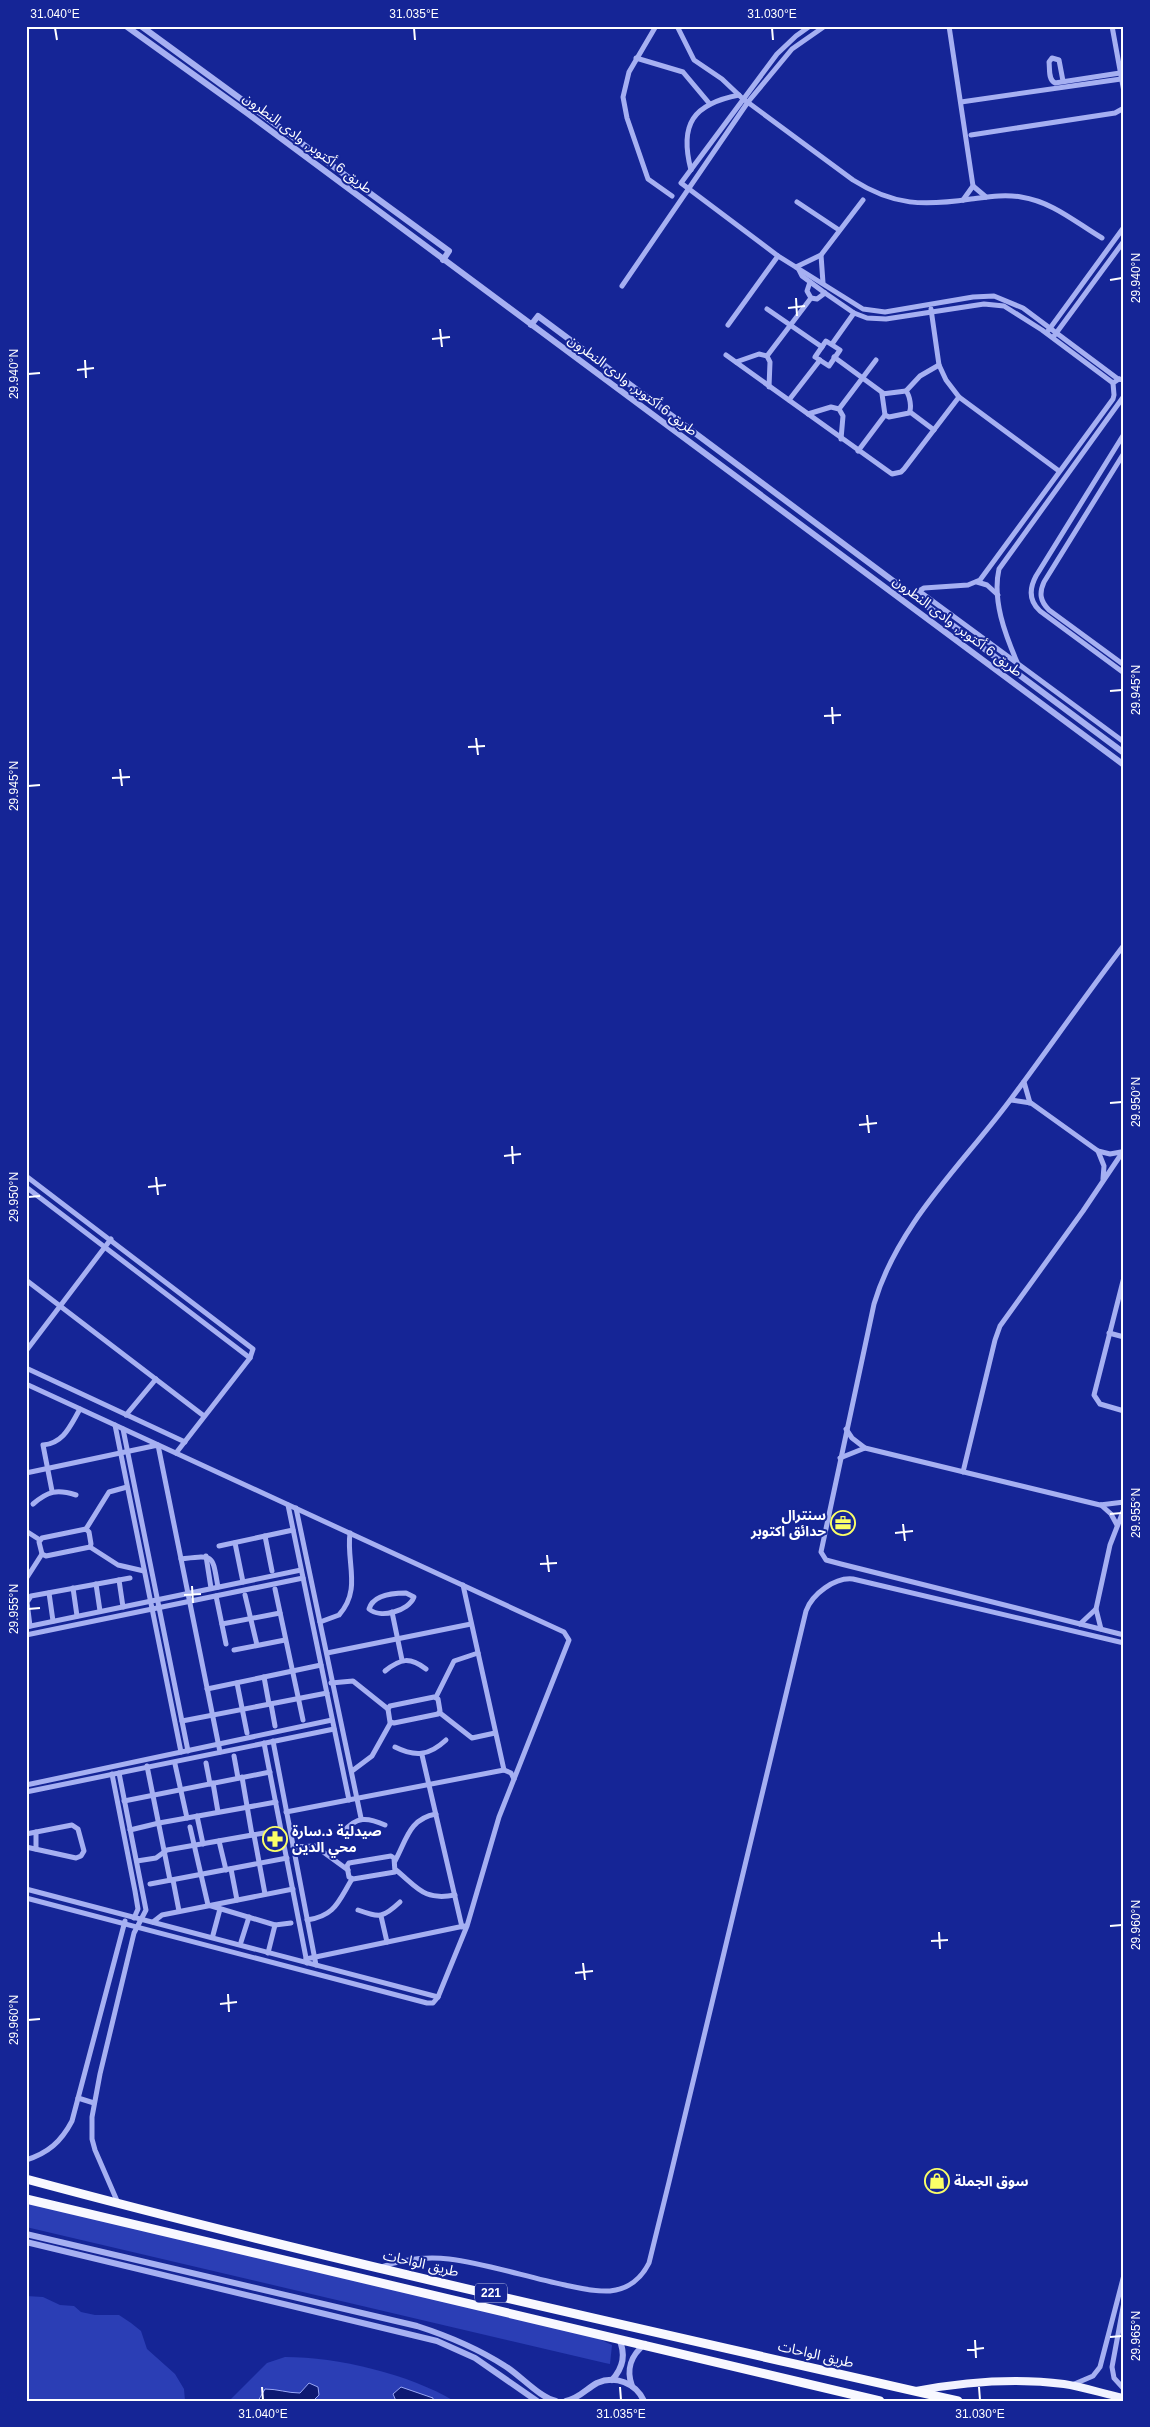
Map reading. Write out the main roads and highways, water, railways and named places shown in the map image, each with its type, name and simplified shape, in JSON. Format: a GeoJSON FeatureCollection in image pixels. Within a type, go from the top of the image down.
{"type":"FeatureCollection","features":[{"type":"Feature","properties":{"kind":"highway","name":"طريق الواحات"},"geometry":{"type":"LineString","coordinates":[[26,2179],[118,2204],[381,2268],[958,2401]]}},
{"type":"Feature","properties":{"kind":"highway","name":"طريق الواحات"},"geometry":{"type":"LineString","coordinates":[[26,2199],[880,2401]]}},
{"type":"Feature","properties":{"kind":"main road"},"geometry":{"type":"LineString","coordinates":[[914,2391],[941,2386],[997,2382],[1032,2382],[1071,2385],[1124,2398]]}},
{"type":"Feature","properties":{"kind":"place","name":"سنترال حدائق اكتوبر"},"geometry":{"type":"Point","coordinates":[843,1523]}},
{"type":"Feature","properties":{"kind":"place","name":"صيدلية د.سارة محي الدين"},"geometry":{"type":"Point","coordinates":[275,1839]}},
{"type":"Feature","properties":{"kind":"place","name":"سوق الجملة"},"geometry":{"type":"Point","coordinates":[937,2181]}}]}
